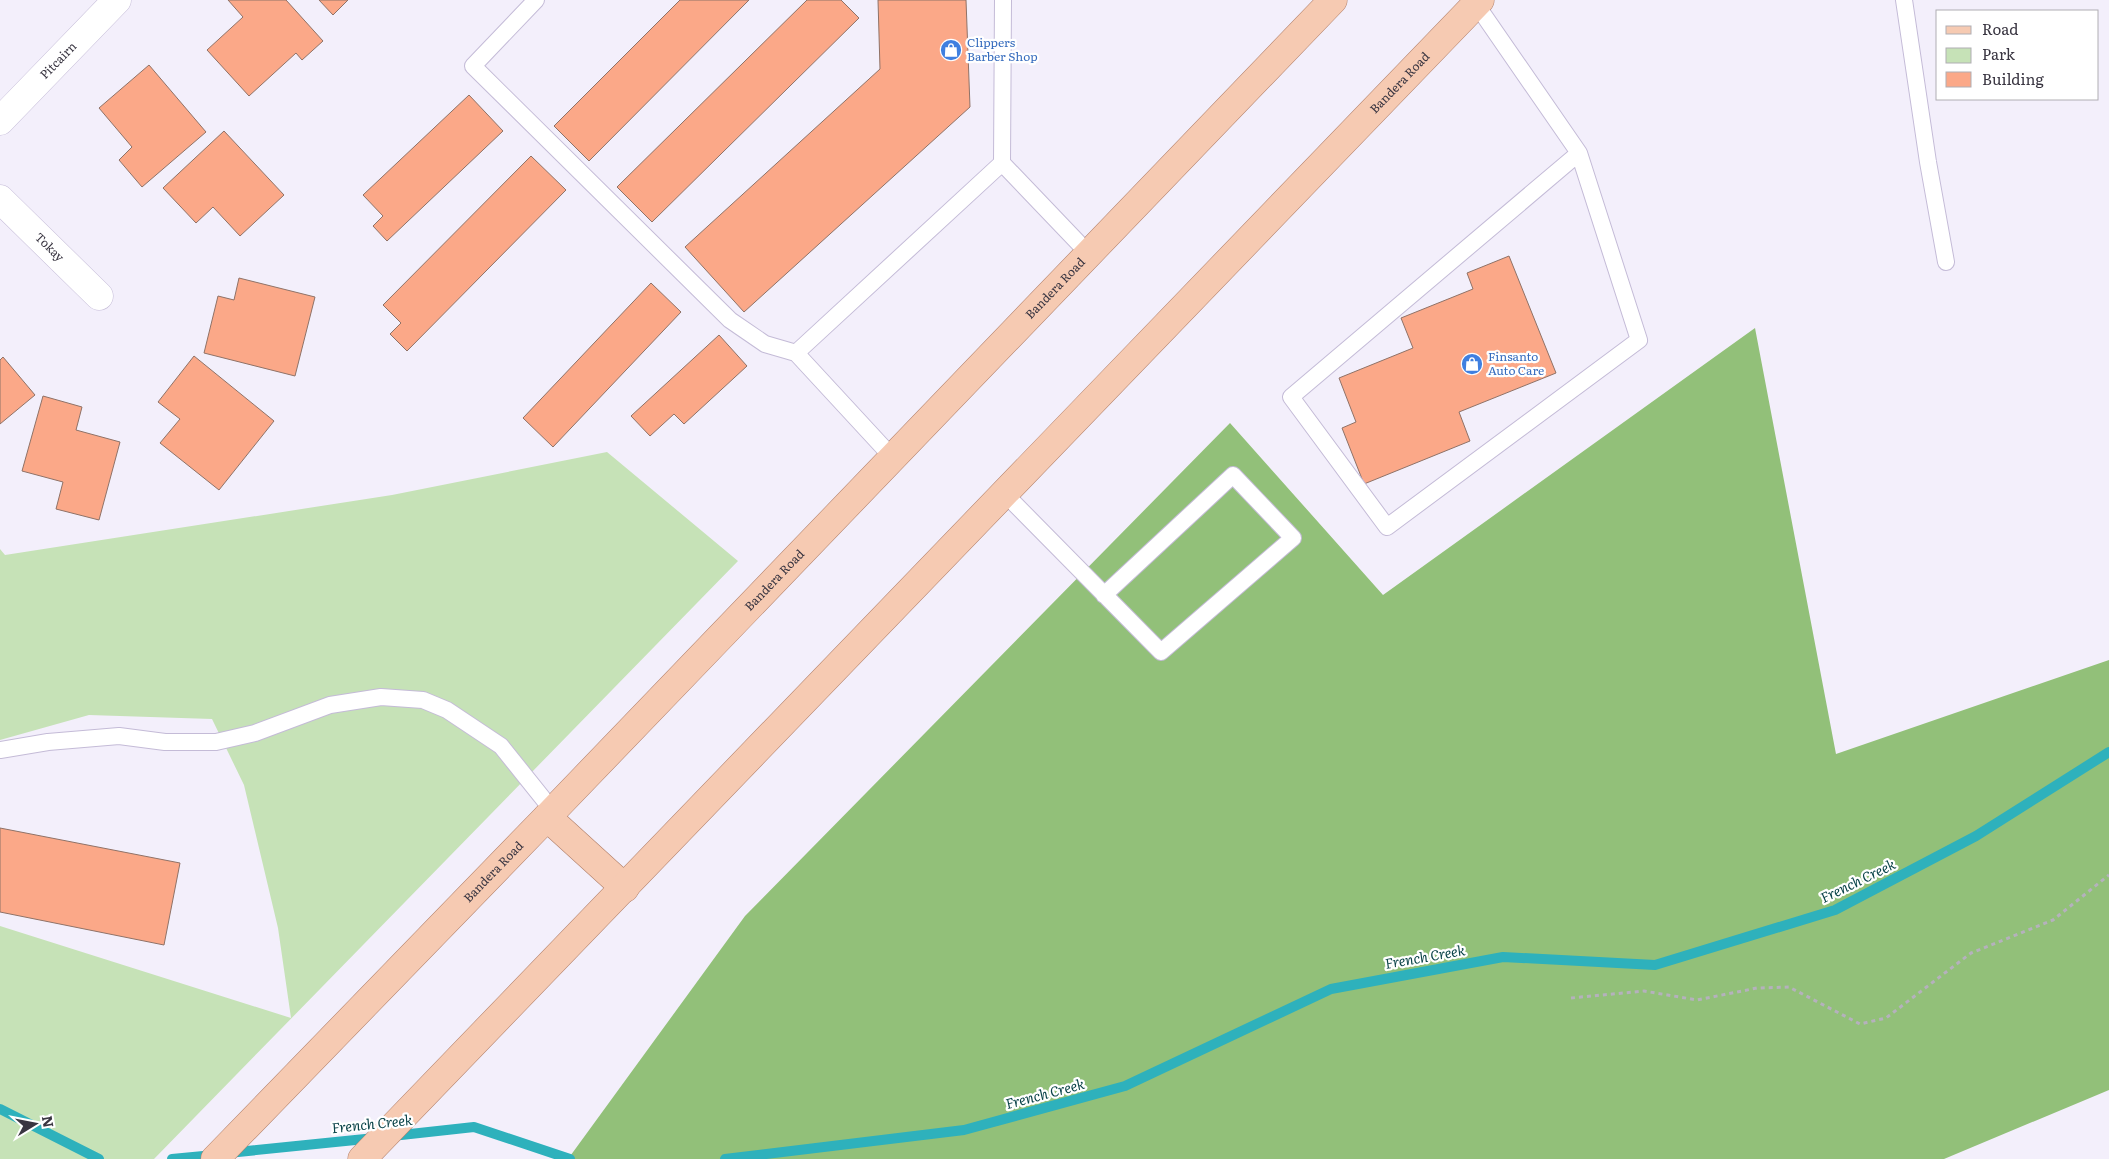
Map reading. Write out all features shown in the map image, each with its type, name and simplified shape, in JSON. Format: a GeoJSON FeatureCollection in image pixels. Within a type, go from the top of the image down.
{"type":"FeatureCollection","features":[{"type":"Feature","properties":{"kind":"main road","name":"Bandera Road"},"geometry":{"type":"LineString","coordinates":[[215,1159],[550,814],[1333,0]]}},
{"type":"Feature","properties":{"kind":"main road","name":"Bandera Road"},"geometry":{"type":"LineString","coordinates":[[362,1159],[456,1064],[1005,494],[1476,2]]}},
{"type":"Feature","properties":{"kind":"main road"},"geometry":{"type":"LineString","coordinates":[[550,814],[625,888]]}},
{"type":"Feature","properties":{"kind":"street","name":"Pitcairn"},"geometry":{"type":"LineString","coordinates":[[0,122],[117,0]]}},
{"type":"Feature","properties":{"kind":"street","name":"Tokay"},"geometry":{"type":"LineString","coordinates":[[0,199],[99,296]]}},
{"type":"Feature","properties":{"kind":"lane"},"geometry":{"type":"LineString","coordinates":[[536,0],[473,66],[730,320],[765,344],[796,353],[893,458]]}},
{"type":"Feature","properties":{"kind":"lane"},"geometry":{"type":"LineString","coordinates":[[1003,0],[1002,163],[1089,254]]}},
{"type":"Feature","properties":{"kind":"lane"},"geometry":{"type":"LineString","coordinates":[[1904,0],[1928,162],[1946,262]]}},
{"type":"Feature","properties":{"kind":"lane"},"geometry":{"type":"LineString","coordinates":[[1476,2],[1579,153],[1639,340],[1387,527],[1291,398],[1579,153]]}},
{"type":"Feature","properties":{"kind":"lane"},"geometry":{"type":"LineString","coordinates":[[796,353],[1002,163]]}},
{"type":"Feature","properties":{"kind":"lane"},"geometry":{"type":"LineString","coordinates":[[1005,494],[1104,595],[1161,652],[1293,538],[1233,475],[1104,595]]}},
{"type":"Feature","properties":{"kind":"lane"},"geometry":{"type":"LineString","coordinates":[[0,750],[48,742],[119,736],[165,742],[216,742],[255,733],[330,705],[380,698],[423,700],[447,710],[501,746],[550,814]]}},
{"type":"Feature","properties":{"kind":"path"},"geometry":{"type":"LineString","coordinates":[[1571,998],[1644,991],[1697,1000],[1758,988],[1789,987],[1860,1024],[1886,1018],[1971,953],[2053,920],[2109,875]]}},
{"type":"Feature","properties":{"kind":"green space"},"geometry":{"type":"Polygon","coordinates":[[[1755,328],[1836,754],[2109,660],[2109,1090],[1944,1159],[568,1159],[745,916],[1230,423],[1383,595],[1755,328]]]}},
{"type":"Feature","properties":{"kind":"green space"},"geometry":{"type":"Polygon","coordinates":[[[607,452],[738,561],[154,1159],[0,1159],[0,926],[291,1018],[278,928],[244,785],[212,719],[89,715],[0,740],[0,549],[5,555],[392,495],[607,452]]]}},
{"type":"Feature","properties":{"kind":"building"},"geometry":{"type":"Polygon","coordinates":[[[228,0],[286,0],[323,41],[302,60],[296,53],[249,96],[207,50],[243,17],[228,0]]]}},
{"type":"Feature","properties":{"kind":"building"},"geometry":{"type":"Polygon","coordinates":[[[319,0],[348,0],[333,15],[319,0]]]}},
{"type":"Feature","properties":{"kind":"building"},"geometry":{"type":"Polygon","coordinates":[[[680,0],[749,0],[589,161],[554,126],[680,0]]]}},
{"type":"Feature","properties":{"kind":"building"},"geometry":{"type":"Polygon","coordinates":[[[807,0],[841,0],[859,18],[652,222],[617,187],[807,0]]]}},
{"type":"Feature","properties":{"kind":"building"},"geometry":{"type":"Polygon","coordinates":[[[878,0],[966,0],[970,107],[744,312],[685,247],[880,69],[878,0]]]}},
{"type":"Feature","properties":{"kind":"building"},"geometry":{"type":"Polygon","coordinates":[[[149,65],[206,132],[142,187],[119,160],[132,147],[99,108],[149,65]]]}},
{"type":"Feature","properties":{"kind":"building"},"geometry":{"type":"Polygon","coordinates":[[[469,95],[503,131],[387,241],[373,226],[383,216],[363,195],[469,95]]]}},
{"type":"Feature","properties":{"kind":"building"},"geometry":{"type":"Polygon","coordinates":[[[224,131],[284,195],[240,236],[213,207],[196,223],[163,188],[224,131]]]}},
{"type":"Feature","properties":{"kind":"building"},"geometry":{"type":"Polygon","coordinates":[[[531,156],[566,190],[407,351],[390,334],[401,323],[383,305],[531,156]]]}},
{"type":"Feature","properties":{"kind":"building"},"geometry":{"type":"Polygon","coordinates":[[[1509,256],[1556,373],[1459,412],[1470,441],[1364,484],[1342,428],[1356,422],[1339,378],[1413,348],[1401,318],[1473,289],[1467,273],[1509,256]]]}},
{"type":"Feature","properties":{"kind":"building"},"geometry":{"type":"Polygon","coordinates":[[[239,278],[315,297],[295,376],[204,353],[218,296],[234,300],[239,278]]]}},
{"type":"Feature","properties":{"kind":"building"},"geometry":{"type":"Polygon","coordinates":[[[651,283],[681,312],[553,447],[523,418],[651,283]]]}},
{"type":"Feature","properties":{"kind":"building"},"geometry":{"type":"Polygon","coordinates":[[[719,335],[747,366],[684,424],[674,414],[650,436],[631,416],[719,335]]]}},
{"type":"Feature","properties":{"kind":"building"},"geometry":{"type":"Polygon","coordinates":[[[194,356],[274,421],[219,490],[160,443],[180,419],[158,402],[194,356]]]}},
{"type":"Feature","properties":{"kind":"building"},"geometry":{"type":"Polygon","coordinates":[[[3,357],[35,395],[0,424],[0,360],[3,357]]]}},
{"type":"Feature","properties":{"kind":"building"},"geometry":{"type":"Polygon","coordinates":[[[43,396],[82,407],[76,430],[120,442],[99,520],[56,509],[63,482],[22,471],[43,396]]]}},
{"type":"Feature","properties":{"kind":"building"},"geometry":{"type":"Polygon","coordinates":[[[0,828],[180,863],[164,945],[0,912],[0,828]]]}},
{"type":"Feature","properties":{"kind":"waterway","name":"French Creek"},"geometry":{"type":"LineString","coordinates":[[725,1159],[964,1130],[1125,1086],[1331,989],[1503,957],[1655,965],[1835,910],[1976,836],[2109,752]]}},
{"type":"Feature","properties":{"kind":"waterway","name":"French Creek"},"geometry":{"type":"LineString","coordinates":[[0,1109],[99,1159]]}},
{"type":"Feature","properties":{"kind":"waterway","name":"French Creek"},"geometry":{"type":"LineString","coordinates":[[392,1136],[474,1127],[570,1159]]}},
{"type":"Feature","properties":{"kind":"waterway","name":"French Creek"},"geometry":{"type":"LineString","coordinates":[[228,1153],[375,1138]]}},
{"type":"Feature","properties":{"kind":"waterway","name":"French Creek"},"geometry":{"type":"LineString","coordinates":[[172,1159],[214,1155]]}},
{"type":"Feature","properties":{"kind":"place","name":"Clippers Barber Shop"},"geometry":{"type":"Point","coordinates":[951,50]}},
{"type":"Feature","properties":{"kind":"place","name":"Finsanto Auto Care"},"geometry":{"type":"Point","coordinates":[1472,364]}}]}
